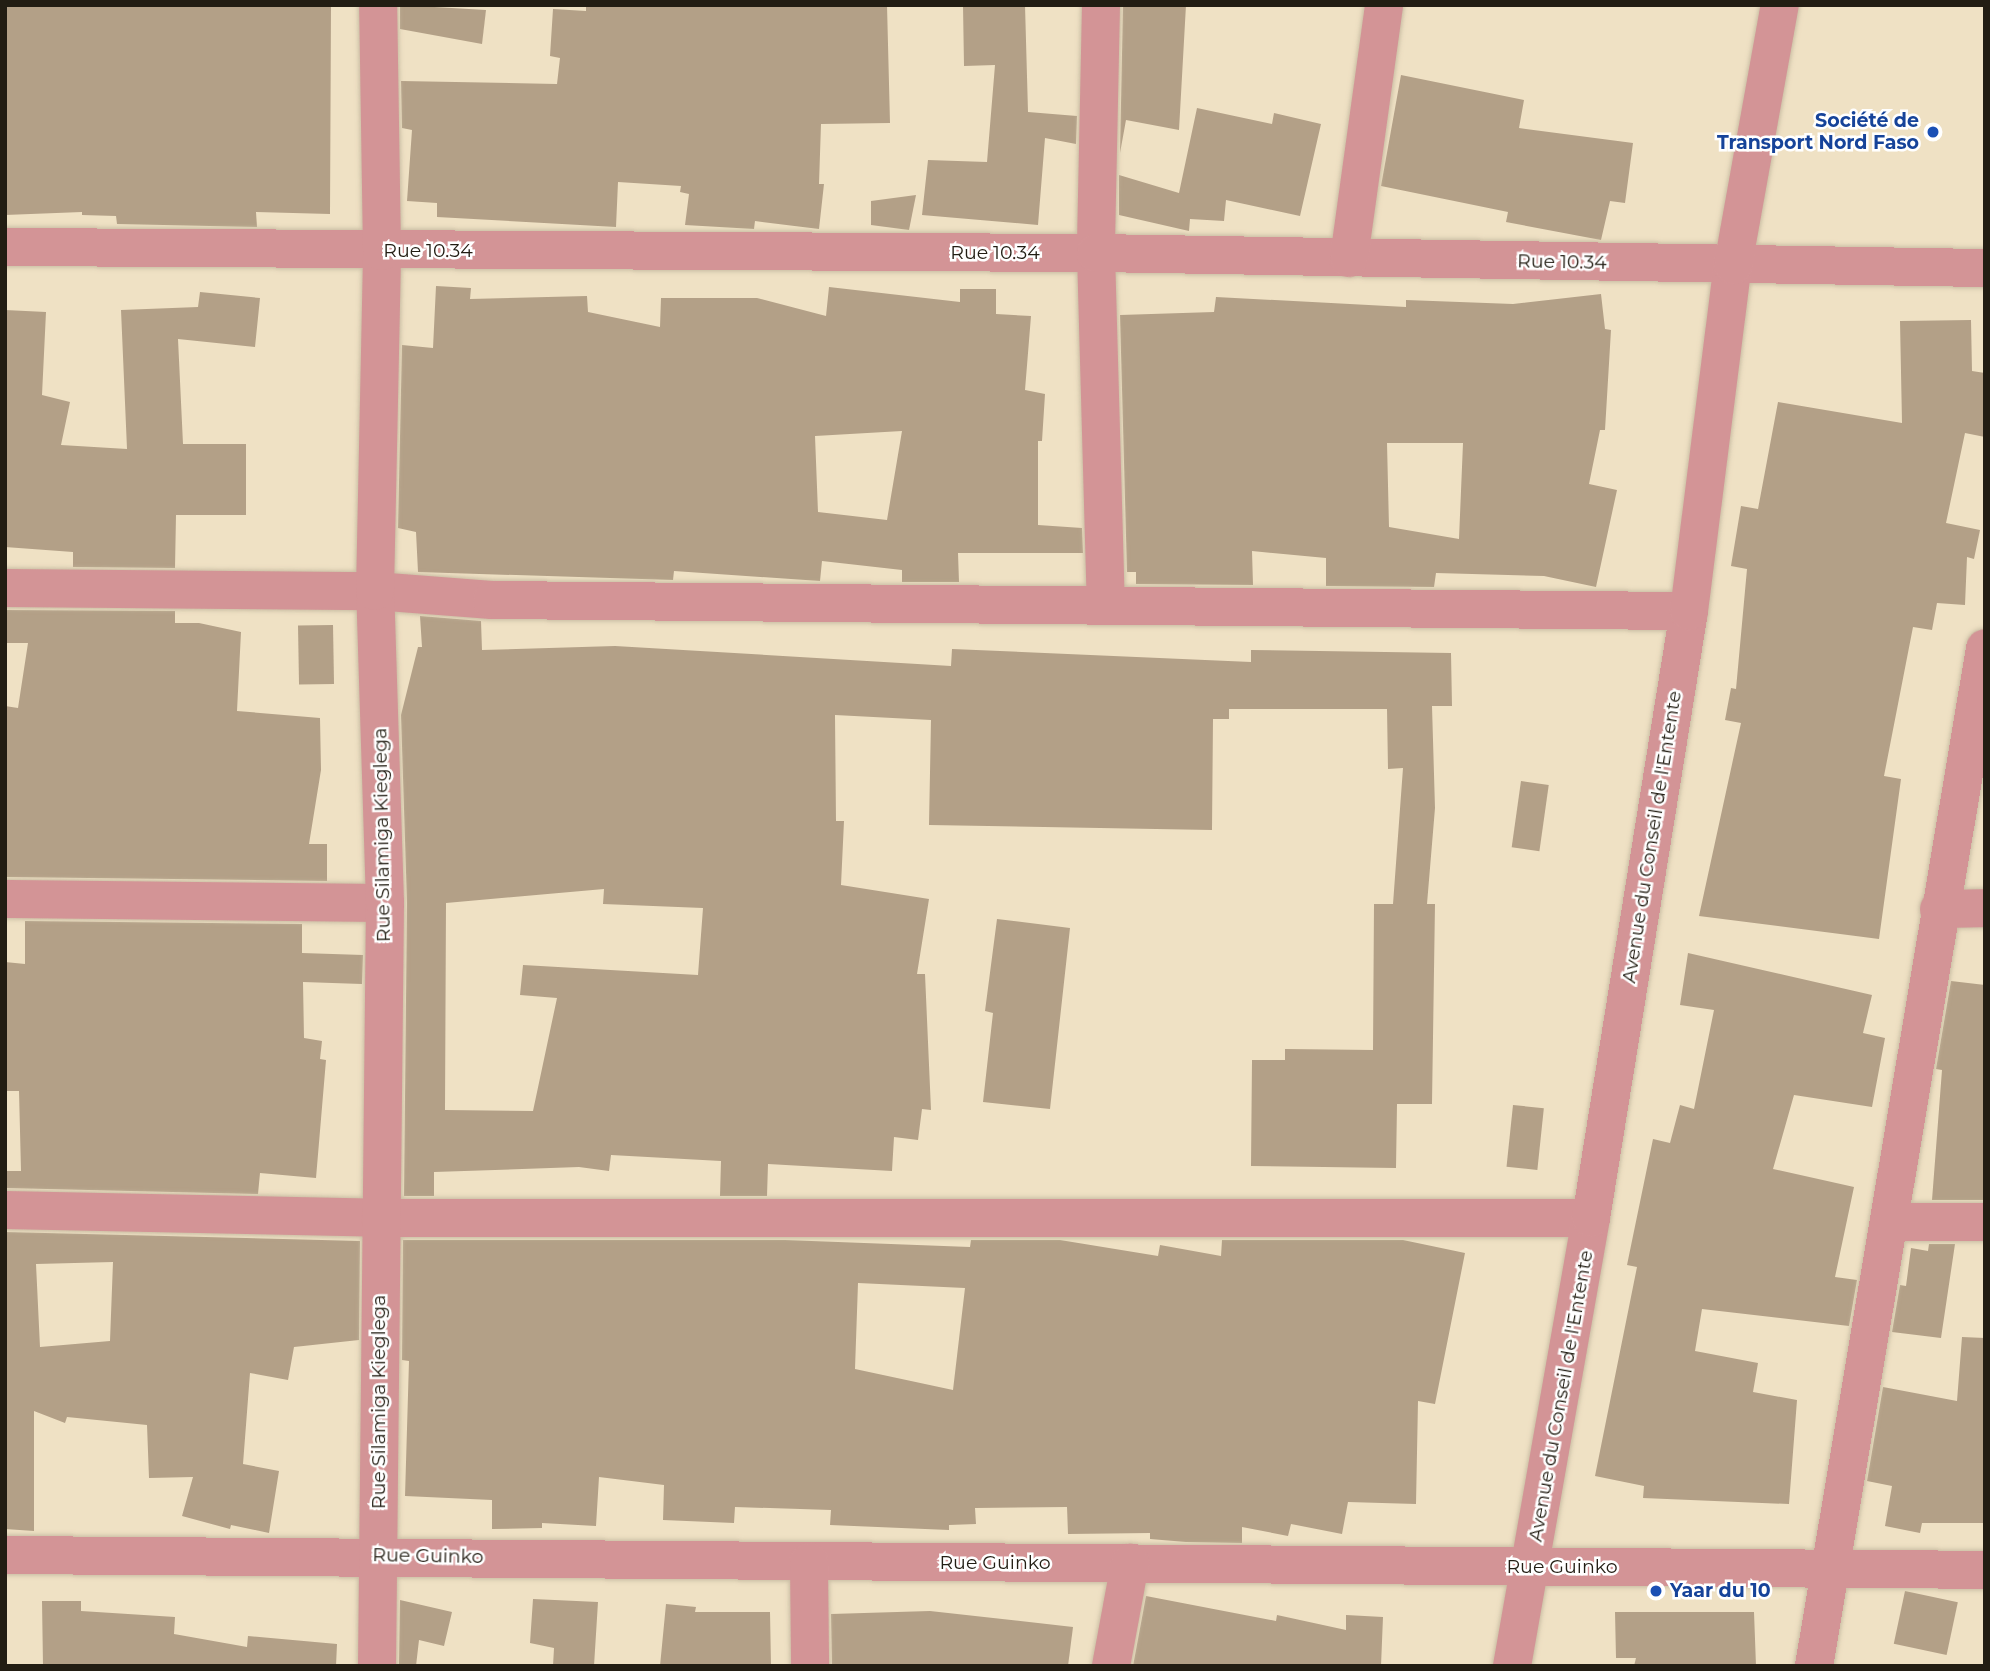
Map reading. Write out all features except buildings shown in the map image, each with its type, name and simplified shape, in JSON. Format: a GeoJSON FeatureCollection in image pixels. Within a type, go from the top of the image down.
{"type":"FeatureCollection","features":[{"type":"Feature","properties":{"kind":"street","name":"Rue Silamiga Kieglega"},"geometry":{"type":"LineString","coordinates":[[377,1666],[385,903],[375,591],[382,251],[378,5]]}},
{"type":"Feature","properties":{"kind":"street"},"geometry":{"type":"LineString","coordinates":[[1101,5],[1097,253],[1106,602]]}},
{"type":"Feature","properties":{"kind":"street"},"geometry":{"type":"LineString","coordinates":[[1349,258],[1384,5]]}},
{"type":"Feature","properties":{"kind":"street","name":"Avenue du Conseil de l'Entente"},"geometry":{"type":"LineString","coordinates":[[1512,1666],[1591,1218],[1689,611],[1733,265],[1780,5]]}},
{"type":"Feature","properties":{"kind":"street","name":"Rue 10.34"},"geometry":{"type":"LineString","coordinates":[[5,247],[1097,253],[1985,268]]}},
{"type":"Feature","properties":{"kind":"street"},"geometry":{"type":"LineString","coordinates":[[5,588],[375,591],[492,600],[1106,602],[1689,611]]}},
{"type":"Feature","properties":{"kind":"street"},"geometry":{"type":"LineString","coordinates":[[1814,1666],[1891,1222],[1939,909],[1985,648]]}},
{"type":"Feature","properties":{"kind":"street"},"geometry":{"type":"LineString","coordinates":[[5,899],[385,903]]}},
{"type":"Feature","properties":{"kind":"street"},"geometry":{"type":"LineString","coordinates":[[1939,909],[1985,908]]}},
{"type":"Feature","properties":{"kind":"street"},"geometry":{"type":"LineString","coordinates":[[5,1210],[380,1218],[1591,1218]]}},
{"type":"Feature","properties":{"kind":"street"},"geometry":{"type":"LineString","coordinates":[[1891,1222],[1985,1222]]}},
{"type":"Feature","properties":{"kind":"street","name":"Rue Guinko"},"geometry":{"type":"LineString","coordinates":[[5,1555],[378,1555],[809,1562],[1985,1570]]}},
{"type":"Feature","properties":{"kind":"street"},"geometry":{"type":"LineString","coordinates":[[809,1562],[810,1666]]}},
{"type":"Feature","properties":{"kind":"street"},"geometry":{"type":"LineString","coordinates":[[1111,1666],[1130,1563]]}},
{"type":"Feature","properties":{"kind":"place","name":"Société de Transport Nord Faso"},"geometry":{"type":"Point","coordinates":[1933,132]}},
{"type":"Feature","properties":{"kind":"place","name":"Yaar du 10"},"geometry":{"type":"Point","coordinates":[1656,1591]}}]}
